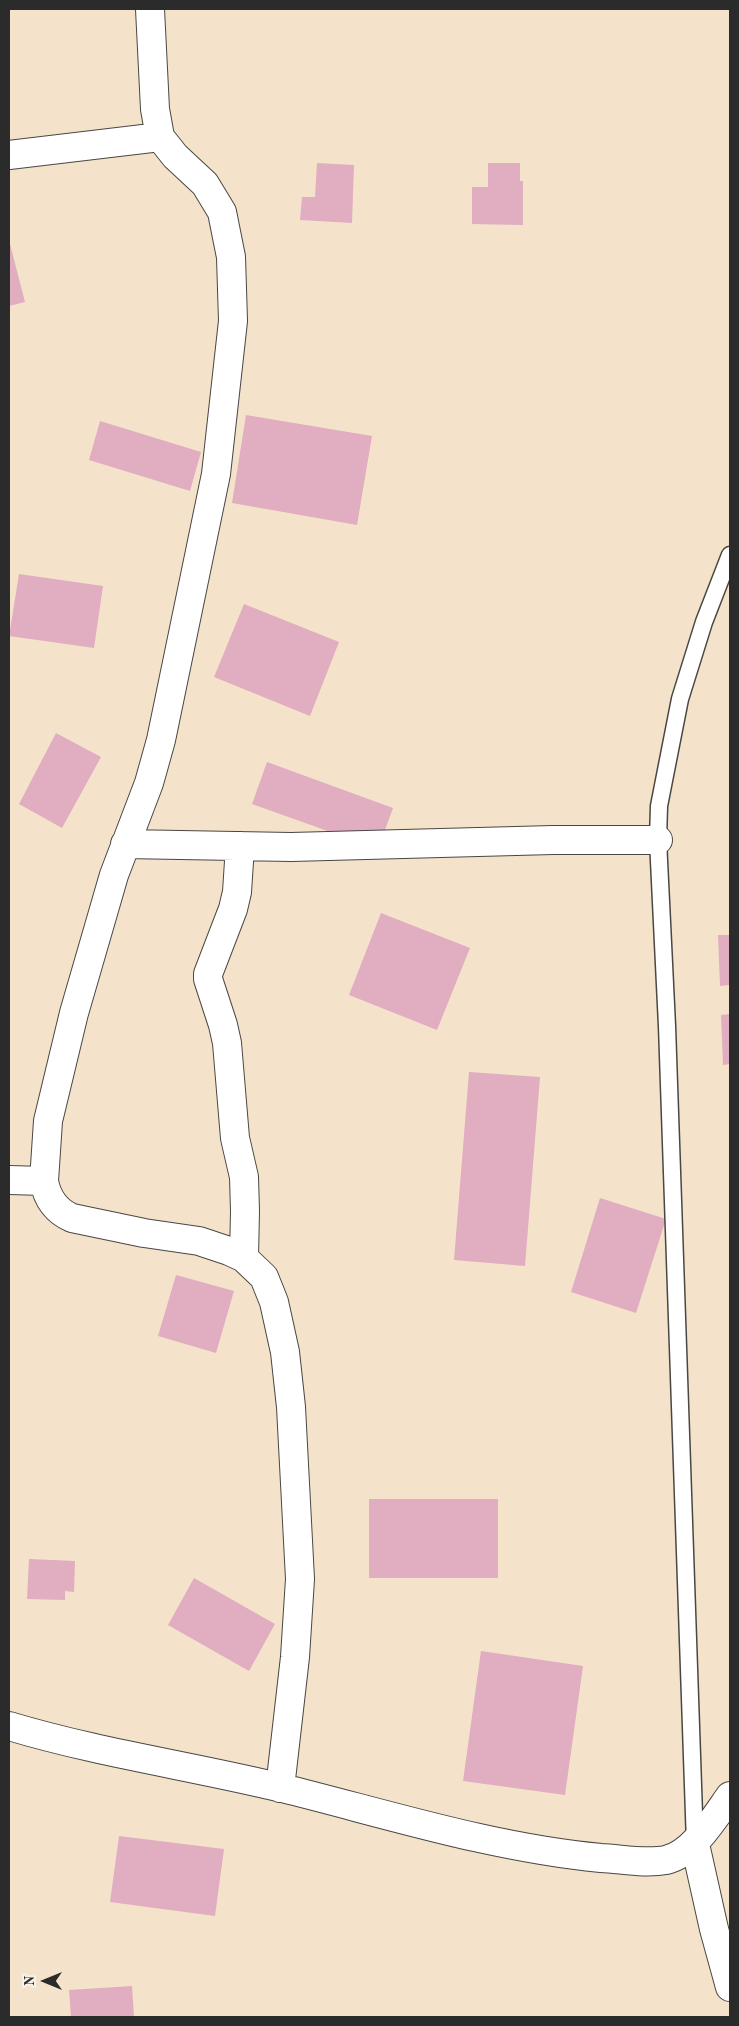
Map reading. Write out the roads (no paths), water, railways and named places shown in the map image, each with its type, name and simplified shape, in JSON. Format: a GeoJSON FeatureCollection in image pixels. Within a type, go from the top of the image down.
{"type":"FeatureCollection","features":[{"type":"Feature","properties":{"kind":"street"},"geometry":{"type":"LineString","coordinates":[[150,9],[155,109],[160,137],[175,156],[205,184],[222,212],[230,256],[233,321],[216,474],[161,740],[149,783],[114,876],[74,1013],[50,1112],[45,1152],[44,1181],[52,1202],[62,1214],[72,1218],[144,1233],[199,1241],[244,1258],[264,1277],[274,1302],[285,1352],[294,1453],[300,1579],[295,1657],[280,1788]]}},
{"type":"Feature","properties":{"kind":"street"},"geometry":{"type":"LineString","coordinates":[[9,155],[160,137]]}},
{"type":"Feature","properties":{"kind":"street"},"geometry":{"type":"LineString","coordinates":[[125,844],[291,848],[553,840],[658,840]]}},
{"type":"Feature","properties":{"kind":"street"},"geometry":{"type":"LineString","coordinates":[[240,846],[237,892],[233,909],[208,974],[208,979],[227,1043],[234,1129],[244,1177],[244,1258]]}},
{"type":"Feature","properties":{"kind":"street"},"geometry":{"type":"LineString","coordinates":[[9,1180],[44,1181]]}},
{"type":"Feature","properties":{"kind":"street"},"geometry":{"type":"LineString","coordinates":[[9,1726],[93,1748],[280,1788],[511,1846],[582,1856],[648,1862],[668,1860],[695,1844],[730,1796]]}},
{"type":"Feature","properties":{"kind":"street"},"geometry":{"type":"LineString","coordinates":[[695,1844],[714,1929],[730,1986]]}},
{"type":"Feature","properties":{"kind":"lane"},"geometry":{"type":"LineString","coordinates":[[695,1844],[668,1056],[658,840],[659,806],[680,699],[704,622],[730,555]]}}]}
